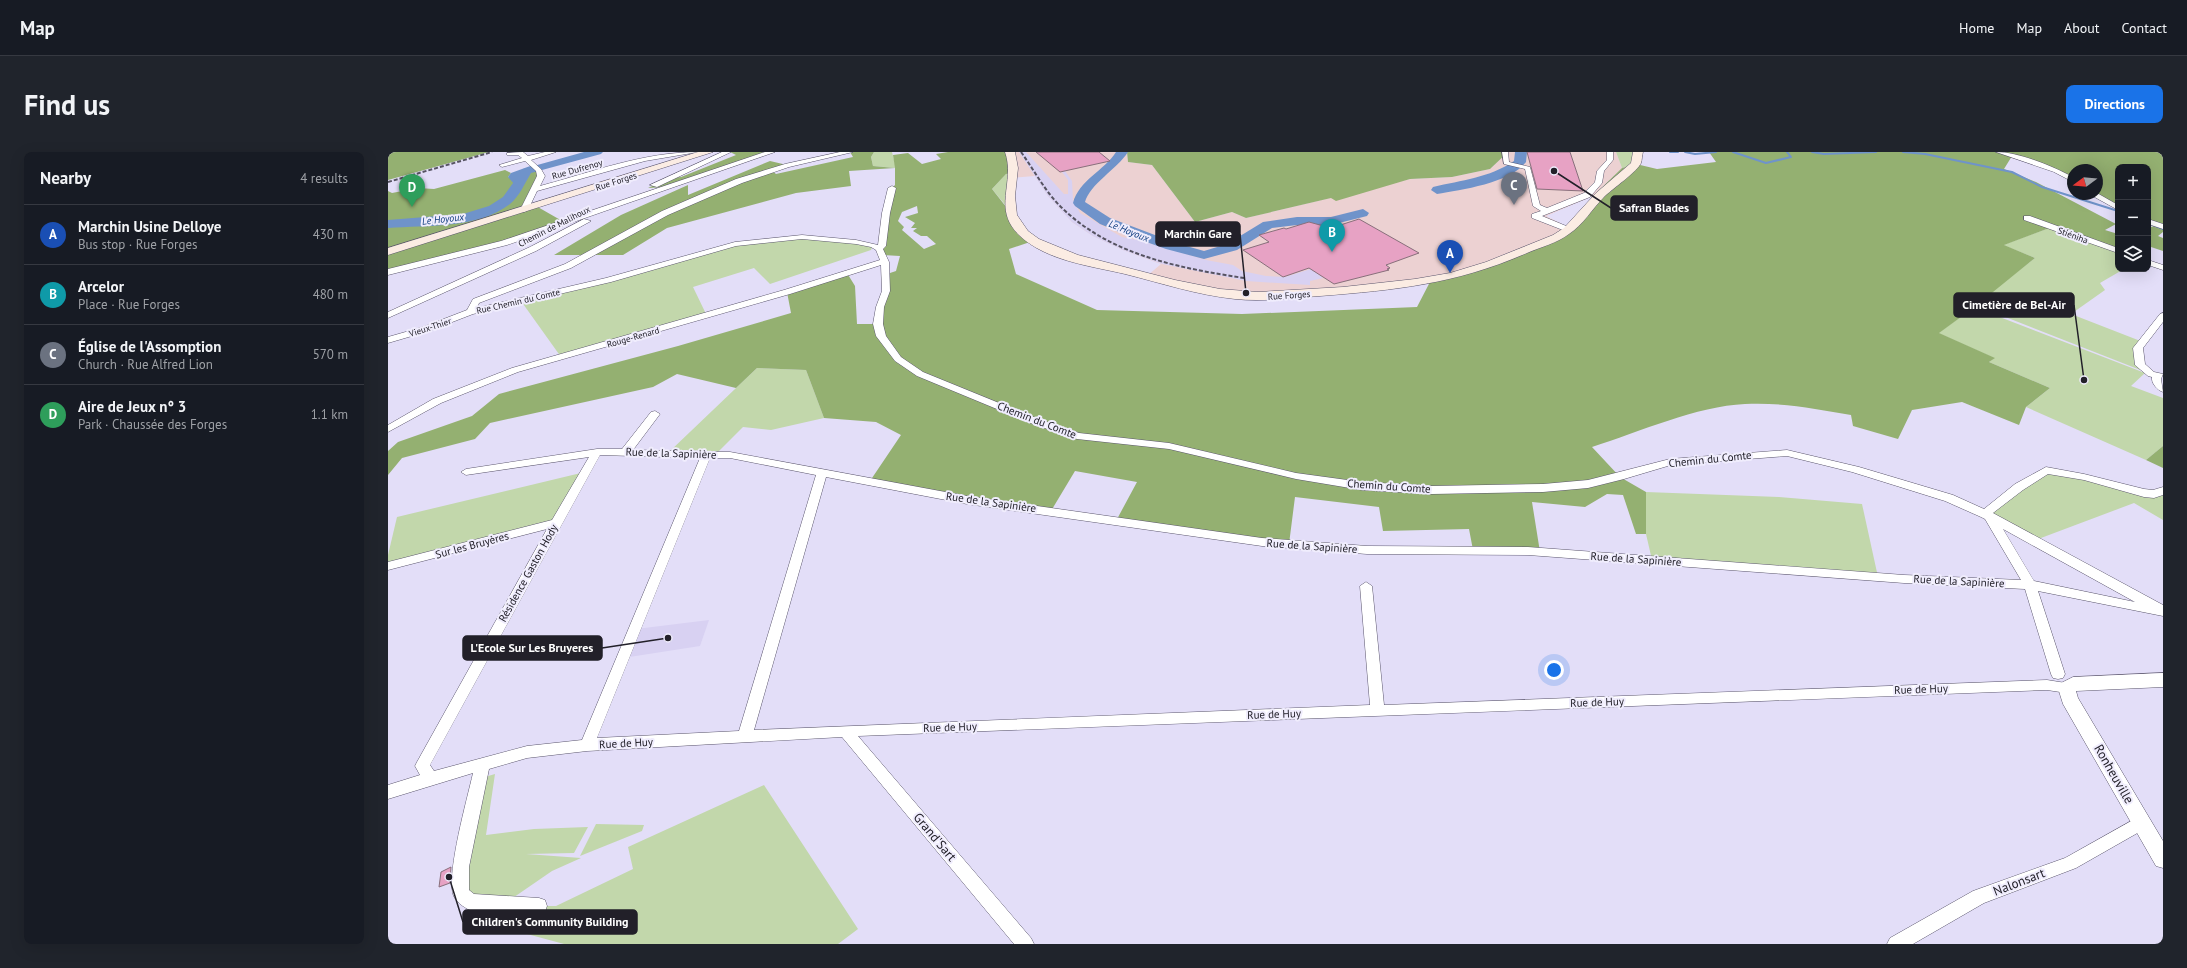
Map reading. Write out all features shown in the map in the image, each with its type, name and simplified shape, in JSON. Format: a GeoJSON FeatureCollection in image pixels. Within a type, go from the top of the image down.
{"type":"FeatureCollection","features":[{"type":"Feature","properties":{"kind":"main road","name":"Rue Forges"},"geometry":{"type":"LineString","coordinates":[[388,252],[708,152]]}},
{"type":"Feature","properties":{"kind":"main road","name":"Rue Forges"},"geometry":{"type":"LineString","coordinates":[[1010,152],[1012,159],[1009,200],[1011,212],[1016,224],[1033,241],[1072,258],[1234,295],[1264,297],[1385,288],[1469,272],[1557,237],[1568,230],[1600,195],[1636,164],[1638,152]]}},
{"type":"Feature","properties":{"kind":"street"},"geometry":{"type":"LineString","coordinates":[[502,166],[553,152]]}},
{"type":"Feature","properties":{"kind":"street","name":"Rue Dufrenoy"},"geometry":{"type":"LineString","coordinates":[[534,190],[644,159],[694,152]]}},
{"type":"Feature","properties":{"kind":"street","name":"Chemin de Malihoux"},"geometry":{"type":"LineString","coordinates":[[388,315],[533,249],[669,178],[728,152]]}},
{"type":"Feature","properties":{"kind":"street"},"geometry":{"type":"LineString","coordinates":[[388,272],[504,243],[772,152]]}},
{"type":"Feature","properties":{"kind":"street","name":"Rue Chemin du Comte"},"geometry":{"type":"LineString","coordinates":[[470,312],[476,301],[574,264],[658,216],[689,202],[770,169],[850,152]]}},
{"type":"Feature","properties":{"kind":"street"},"geometry":{"type":"LineString","coordinates":[[1505,152],[1506,162],[1528,168],[1537,206],[1547,211]]}},
{"type":"Feature","properties":{"kind":"street"},"geometry":{"type":"LineString","coordinates":[[1568,230],[1535,216],[1587,195],[1598,183],[1601,171],[1610,160],[1610,152]]}},
{"type":"Feature","properties":{"kind":"street"},"geometry":{"type":"LineString","coordinates":[[1999,152],[2056,171],[2067,177]]}},
{"type":"Feature","properties":{"kind":"street"},"geometry":{"type":"LineString","coordinates":[[509,154],[520,154],[536,167],[541,176],[524,210]]}},
{"type":"Feature","properties":{"kind":"street"},"geometry":{"type":"LineString","coordinates":[[886,262],[879,249],[882,246],[886,213],[892,188]]}},
{"type":"Feature","properties":{"kind":"street"},"geometry":{"type":"LineString","coordinates":[[2103,200],[2115,206]]}},
{"type":"Feature","properties":{"kind":"street","name":"Stiéniha"},"geometry":{"type":"LineString","coordinates":[[2027,218],[2115,250]]}},
{"type":"Feature","properties":{"kind":"street"},"geometry":{"type":"LineString","coordinates":[[2151,222],[2163,227]]}},
{"type":"Feature","properties":{"kind":"street","name":"Rue Chemin du Comte"},"geometry":{"type":"LineString","coordinates":[[470,312],[608,280],[735,244],[802,237],[856,242],[873,245],[879,249]]}},
{"type":"Feature","properties":{"kind":"street","name":"Rouge-Renard"},"geometry":{"type":"LineString","coordinates":[[388,429],[438,401],[515,370],[689,321],[875,264],[886,262]]}},
{"type":"Feature","properties":{"kind":"street","name":"Chemin du Comte"},"geometry":{"type":"LineString","coordinates":[[886,262],[886,291],[880,307],[878,324],[881,336],[898,359],[920,374],[1037,422],[1077,436],[1169,446],[1214,455],[1296,476],[1340,482],[1432,490],[1543,488],[1580,484],[1620,477],[1670,462],[1787,453],[1855,469],[1949,498],[1988,516],[2163,611]]}},
{"type":"Feature","properties":{"kind":"street"},"geometry":{"type":"LineString","coordinates":[[2151,263],[2163,268]]}},
{"type":"Feature","properties":{"kind":"street","name":"Vieux-Thier"},"geometry":{"type":"LineString","coordinates":[[388,340],[426,329],[470,312]]}},
{"type":"Feature","properties":{"kind":"street"},"geometry":{"type":"LineString","coordinates":[[2161,377],[2146,370],[2140,365],[2138,353],[2141,343],[2163,316]]}},
{"type":"Feature","properties":{"kind":"street"},"geometry":{"type":"LineString","coordinates":[[2161,377],[2156,378],[2157,382],[2163,389]]}},
{"type":"Feature","properties":{"kind":"street"},"geometry":{"type":"LineString","coordinates":[[626,451],[655,414]]}},
{"type":"Feature","properties":{"kind":"street","name":"Rue de la Sapinière"},"geometry":{"type":"LineString","coordinates":[[466,472],[597,452],[626,451],[707,453],[730,455],[968,500],[1262,542],[1367,550],[1528,551],[1904,579],[2030,585],[2163,611]]}},
{"type":"Feature","properties":{"kind":"street","name":"Résidence Gaston Hody"},"geometry":{"type":"LineString","coordinates":[[431,778],[422,766],[556,523],[597,452]]}},
{"type":"Feature","properties":{"kind":"street"},"geometry":{"type":"LineString","coordinates":[[587,744],[707,453]]}},
{"type":"Feature","properties":{"kind":"street"},"geometry":{"type":"LineString","coordinates":[[2163,491],[2154,494],[2144,493],[2084,477],[2046,470],[2019,486],[1988,516],[2030,585],[2063,681],[2073,684],[2163,680]]}},
{"type":"Feature","properties":{"kind":"street"},"geometry":{"type":"LineString","coordinates":[[745,736],[822,472]]}},
{"type":"Feature","properties":{"kind":"street","name":"Sur les Bruyères"},"geometry":{"type":"LineString","coordinates":[[388,566],[556,523]]}},
{"type":"Feature","properties":{"kind":"street"},"geometry":{"type":"LineString","coordinates":[[1366,586],[1377,710]]}},
{"type":"Feature","properties":{"kind":"street","name":"Rue de Huy"},"geometry":{"type":"LineString","coordinates":[[388,792],[431,778],[527,752],[587,744],[845,731],[2047,685],[2063,681]]}},
{"type":"Feature","properties":{"kind":"street","name":"Ronheuville"},"geometry":{"type":"LineString","coordinates":[[2063,681],[2069,699],[2163,859]]}},
{"type":"Feature","properties":{"kind":"street","name":"Grand'Sart"},"geometry":{"type":"LineString","coordinates":[[845,731],[1025,944]]}},
{"type":"Feature","properties":{"kind":"street"},"geometry":{"type":"LineString","coordinates":[[482,764],[461,867],[461,893],[470,902],[539,906]]}},
{"type":"Feature","properties":{"kind":"street","name":"Nalonsart"},"geometry":{"type":"LineString","coordinates":[[1896,944],[1979,898],[2070,863],[2142,822]]}},
{"type":"Feature","properties":{"kind":"shaded area"},"geometry":{"type":"Polygon","coordinates":[[[1010,152],[1127,152],[1128,162],[1152,165],[1195,222],[1232,212],[1246,218],[1410,179],[1452,177],[1490,169],[1508,152],[1616,152],[1622,168],[1593,196],[1546,216],[1560,223],[1568,230],[1469,272],[1431,280],[1264,297],[1147,276],[1161,264],[1123,250],[1093,236],[1072,222],[1048,196],[1035,176],[1011,178],[1010,152]]]}},
{"type":"Feature","properties":{"kind":"shaded area"},"geometry":{"type":"Polygon","coordinates":[[[1019,152],[1026,152],[1064,194],[1068,194],[1068,180],[1062,172],[1065,171],[1072,181],[1073,200],[1080,213],[1122,237],[1142,241],[1206,260],[1233,265],[1242,271],[1266,276],[1285,277],[1311,269],[1323,278],[1310,281],[1310,285],[1246,281],[1162,264],[1123,250],[1093,236],[1072,222],[1048,196],[1019,152]]]}},
{"type":"Feature","properties":{"kind":"shaded area"},"geometry":{"type":"Polygon","coordinates":[[[709,620],[700,646],[623,658],[636,629],[709,620]]]}},
{"type":"Feature","properties":{"kind":"green space"},"geometry":{"type":"Polygon","coordinates":[[[388,152],[489,152],[388,180],[388,152]]]}},
{"type":"Feature","properties":{"kind":"green space"},"geometry":{"type":"Polygon","coordinates":[[[730,152],[772,152],[667,187],[648,188],[669,178],[681,177],[736,155],[730,152]]]}},
{"type":"Feature","properties":{"kind":"green space"},"geometry":{"type":"Polygon","coordinates":[[[850,152],[874,152],[871,157],[873,166],[895,168],[849,171],[851,186],[796,193],[667,228],[623,255],[554,255],[621,215],[688,185],[688,195],[770,161],[787,165],[771,170],[776,174],[853,157],[850,152]]]}},
{"type":"Feature","properties":{"kind":"green space"},"geometry":{"type":"Polygon","coordinates":[[[874,152],[892,152],[896,168],[873,166],[871,157],[874,152]]]}},
{"type":"Feature","properties":{"kind":"green space"},"geometry":{"type":"Polygon","coordinates":[[[948,152],[1010,152],[1012,173],[1006,174],[992,189],[1033,241],[1009,249],[1016,274],[1097,310],[1242,314],[1417,307],[1431,280],[1469,272],[1568,230],[1593,196],[1622,168],[1636,164],[1657,169],[1716,162],[1709,152],[2163,152],[2163,232],[2158,236],[2163,238],[2163,251],[2151,247],[2151,227],[2157,225],[2151,222],[2151,164],[2115,164],[2115,206],[2103,198],[2103,164],[2067,164],[2067,177],[2056,171],[2012,156],[2004,169],[2036,182],[2067,198],[2067,200],[2070,200],[2115,223],[2105,230],[2115,233],[2115,248],[2052,227],[2004,245],[2035,258],[1972,309],[1939,333],[1995,358],[1989,362],[2050,388],[2026,407],[2019,425],[1962,402],[1912,410],[1898,439],[1853,426],[1851,415],[1825,410],[1772,404],[1745,404],[1707,409],[1592,447],[1620,477],[1646,492],[1646,534],[1636,534],[1623,495],[1607,494],[1585,507],[1532,502],[1540,552],[1473,550],[1469,529],[1383,531],[1379,507],[1295,497],[1289,544],[1116,521],[1137,482],[1075,471],[1051,511],[870,481],[901,435],[876,422],[824,418],[806,370],[757,368],[736,388],[677,374],[653,387],[490,423],[475,439],[402,458],[388,475],[388,451],[398,442],[472,416],[499,394],[678,346],[791,313],[787,292],[847,273],[855,286],[857,324],[877,324],[887,274],[896,271],[900,256],[883,255],[879,249],[892,188],[895,185],[893,155],[908,153],[922,164],[941,159],[936,154],[948,152]],[[917,206],[902,212],[898,221],[904,227],[902,230],[924,249],[936,244],[927,236],[921,236],[913,231],[917,228],[911,228],[915,223],[905,217],[918,213],[917,206]]]}},
{"type":"Feature","properties":{"kind":"green space"},"geometry":{"type":"Polygon","coordinates":[[[1127,152],[1508,152],[1490,169],[1452,177],[1410,179],[1336,201],[1331,198],[1246,218],[1232,212],[1195,222],[1152,165],[1128,162],[1127,152]]]}},
{"type":"Feature","properties":{"kind":"green space"},"geometry":{"type":"Polygon","coordinates":[[[1616,152],[1638,152],[1636,164],[1622,168],[1616,152]]]}},
{"type":"Feature","properties":{"kind":"green space"},"geometry":{"type":"Polygon","coordinates":[[[505,170],[511,173],[508,177],[524,181],[529,171],[539,170],[525,210],[536,206],[564,222],[546,229],[388,272],[388,191],[392,193],[418,188],[434,189],[505,170]]]}},
{"type":"Feature","properties":{"kind":"green space"},"geometry":{"type":"Polygon","coordinates":[[[1012,173],[1011,212],[992,189],[1006,174],[1012,173]]]}},
{"type":"Feature","properties":{"kind":"green space"},"geometry":{"type":"Polygon","coordinates":[[[2052,227],[2115,250],[2115,272],[2119,272],[2100,283],[2105,290],[2071,314],[2143,342],[2141,343],[2143,371],[1975,305],[2035,258],[2003,245],[2052,227]]]}},
{"type":"Feature","properties":{"kind":"green space"},"geometry":{"type":"Polygon","coordinates":[[[802,237],[873,245],[871,250],[770,284],[754,268],[693,287],[707,316],[561,357],[521,301],[735,244],[802,237]]]}},
{"type":"Feature","properties":{"kind":"green space"},"geometry":{"type":"Polygon","coordinates":[[[1972,309],[1984,311],[2145,373],[2131,386],[2163,398],[2163,446],[2146,460],[2026,407],[2050,388],[1989,362],[1994,358],[1938,333],[1972,309]]]}},
{"type":"Feature","properties":{"kind":"green space"},"geometry":{"type":"Polygon","coordinates":[[[757,368],[806,370],[824,418],[771,430],[743,427],[716,454],[669,452],[757,368]]]}},
{"type":"Feature","properties":{"kind":"green space"},"geometry":{"type":"Polygon","coordinates":[[[2163,446],[2163,468],[2146,460],[2163,446]]]}},
{"type":"Feature","properties":{"kind":"green space"},"geometry":{"type":"Polygon","coordinates":[[[585,472],[556,523],[388,566],[388,555],[397,517],[585,472]]]}},
{"type":"Feature","properties":{"kind":"green space"},"geometry":{"type":"Polygon","coordinates":[[[2041,472],[2129,488],[2163,491],[2163,520],[2134,503],[2033,541],[1985,514],[2041,472]]]}},
{"type":"Feature","properties":{"kind":"green space"},"geometry":{"type":"Polygon","coordinates":[[[1646,492],[1779,497],[1862,504],[1878,577],[1652,560],[1646,534],[1646,492]]]}},
{"type":"Feature","properties":{"kind":"green space"},"geometry":{"type":"Polygon","coordinates":[[[495,774],[486,835],[534,829],[588,827],[574,853],[526,854],[581,858],[552,871],[504,904],[470,902],[461,867],[478,779],[495,774]]]}},
{"type":"Feature","properties":{"kind":"green space"},"geometry":{"type":"Polygon","coordinates":[[[764,785],[858,929],[838,944],[564,944],[527,934],[539,906],[556,906],[633,869],[628,847],[764,785]]]}},
{"type":"Feature","properties":{"kind":"green space"},"geometry":{"type":"Polygon","coordinates":[[[596,824],[644,825],[642,831],[580,856],[596,824]]]}},
{"type":"Feature","properties":{"kind":"water"},"geometry":{"type":"Polygon","coordinates":[[[533,165],[539,170],[529,171],[524,181],[515,185],[508,177],[511,173],[533,165]]]}},
{"type":"Feature","properties":{"kind":"building"},"geometry":{"type":"Polygon","coordinates":[[[1036,152],[1099,152],[1110,161],[1060,172],[1036,152]]]}},
{"type":"Feature","properties":{"kind":"building"},"geometry":{"type":"Polygon","coordinates":[[[1527,152],[1570,152],[1583,191],[1537,189],[1527,152]]]}},
{"type":"Feature","properties":{"kind":"building"},"geometry":{"type":"Polygon","coordinates":[[[1359,219],[1419,253],[1386,265],[1390,268],[1387,269],[1389,270],[1334,284],[1309,268],[1283,277],[1243,250],[1269,242],[1259,235],[1284,228],[1286,229],[1309,222],[1331,228],[1359,219]]]}},
{"type":"Feature","properties":{"kind":"building"},"geometry":{"type":"Polygon","coordinates":[[[451,867],[450,883],[439,887],[441,872],[451,867]]]}},
{"type":"Feature","properties":{"kind":"waterway","name":"Le Hoyoux"},"geometry":{"type":"LineString","coordinates":[[388,224],[464,218],[493,209],[507,200],[527,171],[597,152]]}},
{"type":"Feature","properties":{"kind":"waterway","name":"Le Hoyoux"},"geometry":{"type":"LineString","coordinates":[[1122,152],[1118,159],[1090,184],[1085,190],[1079,203],[1105,221],[1129,231],[1171,246],[1204,255],[1232,247],[1268,225],[1297,221],[1331,221],[1363,213]]}},
{"type":"Feature","properties":{"kind":"waterway","name":"Le Hoyoux"},"geometry":{"type":"LineString","coordinates":[[1437,190],[1470,184],[1491,178],[1520,162],[1521,152]]}},
{"type":"Feature","properties":{"kind":"waterway"},"geometry":{"type":"LineString","coordinates":[[1670,152],[1678,152]]}},
{"type":"Feature","properties":{"kind":"waterway"},"geometry":{"type":"LineString","coordinates":[[1685,152],[1695,154],[1716,152]]}},
{"type":"Feature","properties":{"kind":"waterway"},"geometry":{"type":"LineString","coordinates":[[1733,152],[1766,163],[1791,157],[1787,152]]}},
{"type":"Feature","properties":{"kind":"waterway"},"geometry":{"type":"LineString","coordinates":[[1812,152],[1824,154],[1876,152]]}},
{"type":"Feature","properties":{"kind":"waterway"},"geometry":{"type":"LineString","coordinates":[[1903,152],[1925,154],[2012,172],[2042,187],[2115,210]]}},
{"type":"Feature","properties":{"kind":"waterway"},"geometry":{"type":"LineString","coordinates":[[2151,224],[2163,229]]}},
{"type":"Feature","properties":{"kind":"railway"},"geometry":{"type":"LineString","coordinates":[[388,182],[492,152]]}},
{"type":"Feature","properties":{"kind":"railway"},"geometry":{"type":"LineString","coordinates":[[1021,152],[1044,187],[1060,206],[1079,223],[1100,237],[1146,257],[1170,264],[1244,278]]}},
{"type":"Feature","properties":{"kind":"place","name":"Safran Blades"},"geometry":{"type":"Point","coordinates":[1554,171]}},
{"type":"Feature","properties":{"kind":"place","name":"Église de l'Assomption"},"geometry":{"type":"Point","coordinates":[1514,205]}},
{"type":"Feature","properties":{"kind":"place","name":"Aire de Jeux n° 3"},"geometry":{"type":"Point","coordinates":[412,207]}},
{"type":"Feature","properties":{"kind":"place","name":"Arcelor"},"geometry":{"type":"Point","coordinates":[1332,252]}},
{"type":"Feature","properties":{"kind":"place","name":"Marchin Usine Delloye"},"geometry":{"type":"Point","coordinates":[1450,273]}},
{"type":"Feature","properties":{"kind":"place","name":"Marchin Gare"},"geometry":{"type":"Point","coordinates":[1246,293]}},
{"type":"Feature","properties":{"kind":"place","name":"Cimetière de Bel-Air"},"geometry":{"type":"Point","coordinates":[2084,380]}},
{"type":"Feature","properties":{"kind":"place","name":"L'Ecole Sur Les Bruyeres"},"geometry":{"type":"Point","coordinates":[668,638]}},
{"type":"Feature","properties":{"kind":"place","name":"Children's Community Building"},"geometry":{"type":"Point","coordinates":[449,877]}}]}
